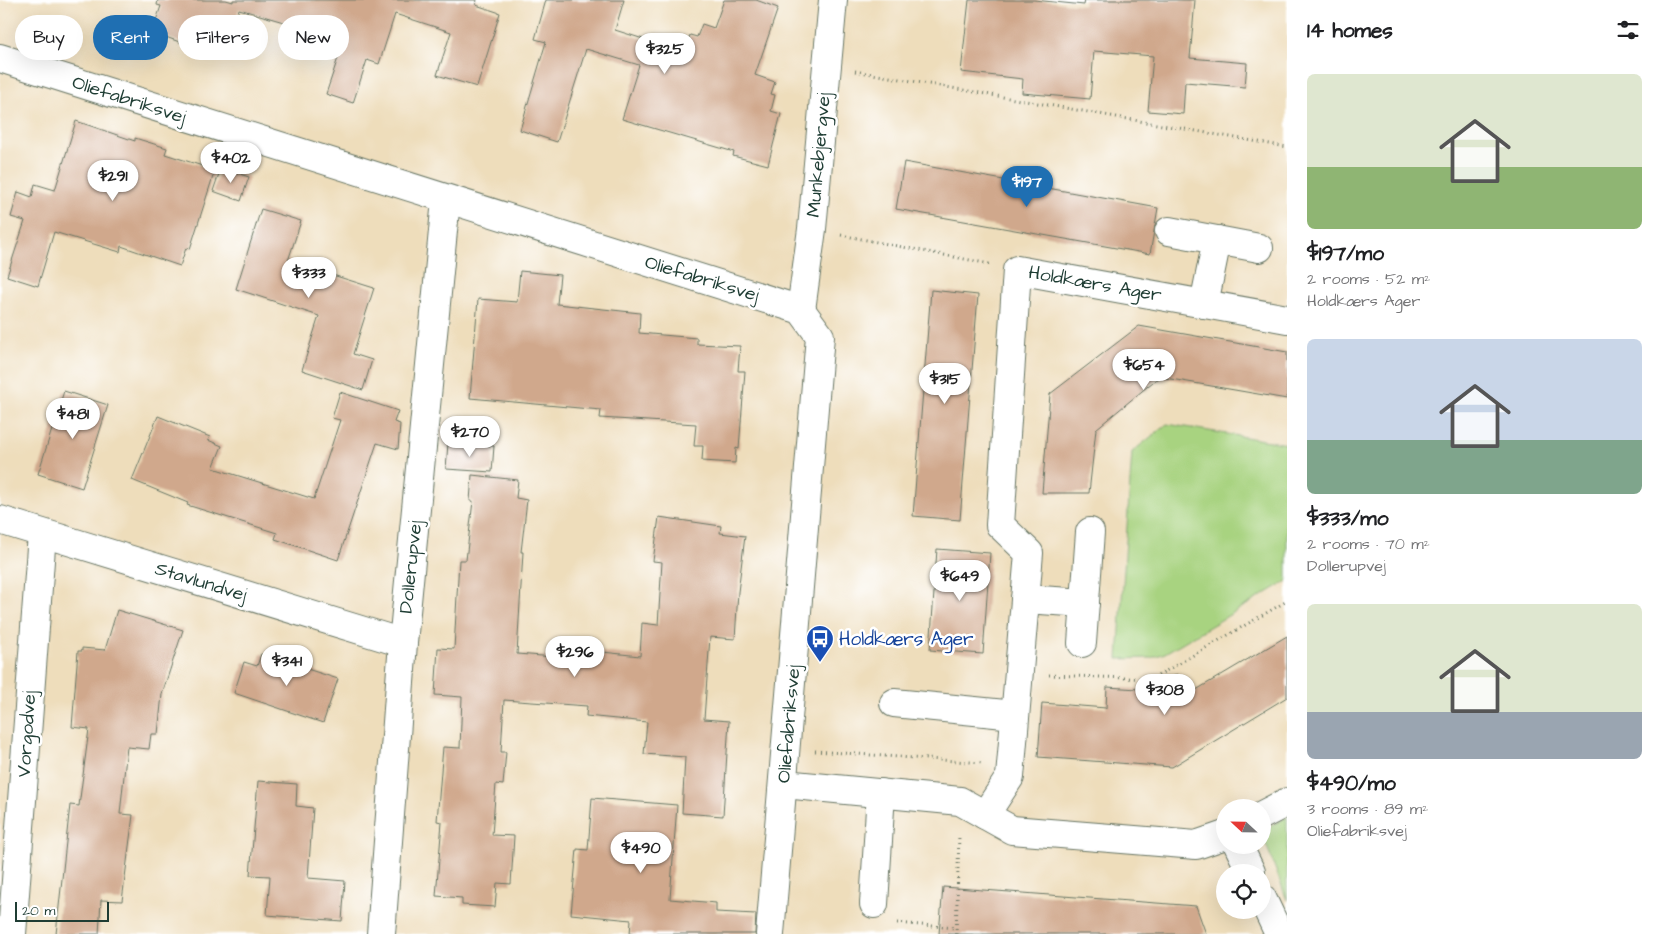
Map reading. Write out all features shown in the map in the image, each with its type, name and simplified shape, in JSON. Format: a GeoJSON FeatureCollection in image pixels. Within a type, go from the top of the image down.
{"type":"FeatureCollection","features":[{"type":"Feature","properties":{"kind":"street","name":"Munkebjergvej"},"geometry":{"type":"LineString","coordinates":[[801,310],[812,229],[834,0]]}},
{"type":"Feature","properties":{"kind":"street","name":"Oliefabriksvej"},"geometry":{"type":"LineString","coordinates":[[0,58],[446,200],[801,310],[820,336],[770,934]]}},
{"type":"Feature","properties":{"kind":"street","name":"Dollerupvej"},"geometry":{"type":"LineString","coordinates":[[381,934],[403,643],[446,200]]}},
{"type":"Feature","properties":{"kind":"street"},"geometry":{"type":"LineString","coordinates":[[1170,231],[1260,248]]}},
{"type":"Feature","properties":{"kind":"street"},"geometry":{"type":"LineString","coordinates":[[1204,304],[1217,240]]}},
{"type":"Feature","properties":{"kind":"street","name":"Holdkærs Ager"},"geometry":{"type":"LineString","coordinates":[[985,815],[1010,777],[1028,553],[1000,525],[1017,270],[1287,319]]}},
{"type":"Feature","properties":{"kind":"street","name":"Stavlundvej"},"geometry":{"type":"LineString","coordinates":[[0,520],[403,643]]}},
{"type":"Feature","properties":{"kind":"street"},"geometry":{"type":"LineString","coordinates":[[1082,643],[1090,532]]}},
{"type":"Feature","properties":{"kind":"street","name":"Vorgodvej"},"geometry":{"type":"LineString","coordinates":[[12,934],[42,534]]}},
{"type":"Feature","properties":{"kind":"street"},"geometry":{"type":"LineString","coordinates":[[1025,599],[1085,603]]}},
{"type":"Feature","properties":{"kind":"street"},"geometry":{"type":"LineString","coordinates":[[894,703],[1015,715]]}},
{"type":"Feature","properties":{"kind":"street"},"geometry":{"type":"LineString","coordinates":[[784,784],[960,801],[1012,830],[1196,845],[1216,838]]}},
{"type":"Feature","properties":{"kind":"street"},"geometry":{"type":"LineString","coordinates":[[874,904],[881,793]]}},
{"type":"Feature","properties":{"kind":"street"},"geometry":{"type":"LineString","coordinates":[[1271,810],[1287,802]]}},
{"type":"Feature","properties":{"kind":"street"},"geometry":{"type":"LineString","coordinates":[[1271,917],[1279,934]]}},
{"type":"Feature","properties":{"kind":"path"},"geometry":{"type":"LineString","coordinates":[[827,66],[1287,147]]}},
{"type":"Feature","properties":{"kind":"path"},"geometry":{"type":"LineString","coordinates":[[812,229],[1017,270]]}},
{"type":"Feature","properties":{"kind":"path"},"geometry":{"type":"LineString","coordinates":[[1018,674],[1152,679],[1287,601]]}},
{"type":"Feature","properties":{"kind":"path"},"geometry":{"type":"LineString","coordinates":[[786,749],[1011,764]]}},
{"type":"Feature","properties":{"kind":"path"},"geometry":{"type":"LineString","coordinates":[[956,934],[960,801]]}},
{"type":"Feature","properties":{"kind":"path"},"geometry":{"type":"LineString","coordinates":[[874,904],[873,921],[956,928]]}},
{"type":"Feature","properties":{"kind":"green space"},"geometry":{"type":"Polygon","coordinates":[[[1167,424],[1287,444],[1287,581],[1165,653],[1151,658],[1118,659],[1132,452],[1167,424]]]}},
{"type":"Feature","properties":{"kind":"green space"},"geometry":{"type":"Polygon","coordinates":[[[1287,817],[1287,900],[1270,854],[1272,825],[1287,817]]]}},
{"type":"Feature","properties":{"kind":"building"},"geometry":{"type":"Polygon","coordinates":[[[158,0],[226,0],[233,2],[233,0],[477,0],[476,5],[500,13],[477,87],[437,75],[451,32],[395,14],[379,64],[367,60],[353,103],[326,94],[337,60],[349,60],[349,15],[278,15],[278,20],[268,17],[268,15],[260,15],[239,9],[237,15],[178,15],[178,41],[168,38],[168,15],[158,15],[161,6],[157,5],[158,0]]]}},
{"type":"Feature","properties":{"kind":"building"},"geometry":{"type":"Polygon","coordinates":[[[546,0],[624,0],[615,30],[684,52],[690,35],[697,37],[702,24],[714,28],[724,0],[756,0],[778,8],[755,75],[775,82],[771,94],[775,95],[771,111],[781,114],[768,165],[733,156],[734,152],[622,119],[639,65],[586,49],[557,142],[520,130],[546,42],[535,39],[546,0]]]}},
{"type":"Feature","properties":{"kind":"building"},"geometry":{"type":"Polygon","coordinates":[[[969,0],[1034,0],[1084,5],[1085,0],[1195,0],[1190,58],[1247,63],[1245,87],[1185,82],[1183,114],[1148,111],[1153,56],[1094,51],[1090,99],[1022,93],[1023,79],[961,72],[969,0]]]}},
{"type":"Feature","properties":{"kind":"building"},"geometry":{"type":"Polygon","coordinates":[[[76,121],[135,141],[135,138],[167,148],[165,154],[215,170],[190,249],[186,248],[180,266],[121,246],[120,252],[54,232],[38,286],[7,276],[25,221],[11,217],[18,192],[32,197],[35,184],[55,190],[76,121]]]}},
{"type":"Feature","properties":{"kind":"building"},"geometry":{"type":"Polygon","coordinates":[[[904,162],[1158,208],[1150,254],[896,209],[904,162]]]}},
{"type":"Feature","properties":{"kind":"building"},"geometry":{"type":"Polygon","coordinates":[[[221,168],[249,177],[241,201],[213,191],[221,168]]]}},
{"type":"Feature","properties":{"kind":"building"},"geometry":{"type":"Polygon","coordinates":[[[261,209],[301,221],[288,261],[374,288],[353,354],[372,360],[363,390],[302,370],[319,316],[236,289],[261,209]]]}},
{"type":"Feature","properties":{"kind":"building"},"geometry":{"type":"Polygon","coordinates":[[[520,271],[560,275],[557,304],[640,313],[639,333],[697,338],[697,344],[740,346],[738,371],[745,371],[739,449],[736,448],[735,463],[702,461],[703,446],[694,446],[696,424],[600,418],[601,410],[470,398],[478,299],[517,302],[520,271]]]}},
{"type":"Feature","properties":{"kind":"building"},"geometry":{"type":"Polygon","coordinates":[[[931,290],[978,295],[960,520],[913,516],[931,290]]]}},
{"type":"Feature","properties":{"kind":"building"},"geometry":{"type":"Polygon","coordinates":[[[1139,326],[1287,352],[1287,399],[1159,377],[1096,429],[1089,493],[1042,493],[1050,394],[1139,326]]]}},
{"type":"Feature","properties":{"kind":"building"},"geometry":{"type":"Polygon","coordinates":[[[64,391],[108,405],[82,488],[38,474],[64,391]]]}},
{"type":"Feature","properties":{"kind":"building"},"geometry":{"type":"Polygon","coordinates":[[[340,392],[398,411],[394,422],[400,424],[398,449],[377,443],[338,560],[275,539],[277,533],[187,505],[188,503],[132,480],[158,416],[210,437],[208,440],[222,446],[213,468],[314,499],[340,420],[332,418],[340,392]]]}},
{"type":"Feature","properties":{"kind":"building"},"geometry":{"type":"Polygon","coordinates":[[[448,443],[494,446],[492,472],[446,469],[448,443]]]}},
{"type":"Feature","properties":{"kind":"building"},"geometry":{"type":"Polygon","coordinates":[[[472,475],[518,480],[516,498],[527,500],[521,552],[523,552],[517,654],[592,660],[593,651],[640,656],[642,623],[658,625],[662,562],[653,561],[659,517],[721,526],[720,533],[745,536],[738,592],[735,639],[710,637],[704,719],[729,721],[723,816],[682,813],[685,757],[644,754],[647,722],[586,716],[587,706],[504,700],[501,752],[506,752],[503,785],[496,784],[492,835],[514,836],[511,884],[497,883],[495,907],[462,905],[462,898],[436,896],[442,822],[437,821],[443,747],[460,748],[462,697],[435,695],[438,648],[454,649],[459,560],[466,560],[473,501],[470,501],[472,475]]]}},
{"type":"Feature","properties":{"kind":"building"},"geometry":{"type":"Polygon","coordinates":[[[937,549],[990,553],[983,654],[930,650],[937,549]]]}},
{"type":"Feature","properties":{"kind":"building"},"geometry":{"type":"Polygon","coordinates":[[[117,610],[183,630],[162,694],[158,734],[151,734],[149,749],[127,747],[120,814],[133,815],[122,901],[101,900],[99,934],[56,934],[70,805],[79,806],[89,729],[72,727],[78,651],[82,651],[82,648],[105,650],[117,610]]]}},
{"type":"Feature","properties":{"kind":"building"},"geometry":{"type":"Polygon","coordinates":[[[1287,636],[1287,697],[1172,767],[1038,757],[1042,703],[1106,708],[1107,687],[1154,690],[1177,674],[1191,693],[1287,636]]]}},
{"type":"Feature","properties":{"kind":"building"},"geometry":{"type":"Polygon","coordinates":[[[261,654],[338,679],[323,723],[234,693],[244,662],[257,666],[261,654]]]}},
{"type":"Feature","properties":{"kind":"building"},"geometry":{"type":"Polygon","coordinates":[[[258,781],[297,784],[296,806],[313,808],[308,878],[345,881],[342,921],[267,915],[270,876],[250,875],[258,781]]]}},
{"type":"Feature","properties":{"kind":"building"},"geometry":{"type":"Polygon","coordinates":[[[592,798],[677,805],[670,899],[716,903],[716,912],[756,914],[755,934],[630,934],[631,920],[571,914],[577,849],[588,850],[592,798]]]}},
{"type":"Feature","properties":{"kind":"building"},"geometry":{"type":"Polygon","coordinates":[[[943,887],[1196,906],[1206,934],[939,934],[943,887]]]}},
{"type":"Feature","properties":{"kind":"place","name":"Holdkærs Ager"},"geometry":{"type":"Point","coordinates":[820,663]}}]}
